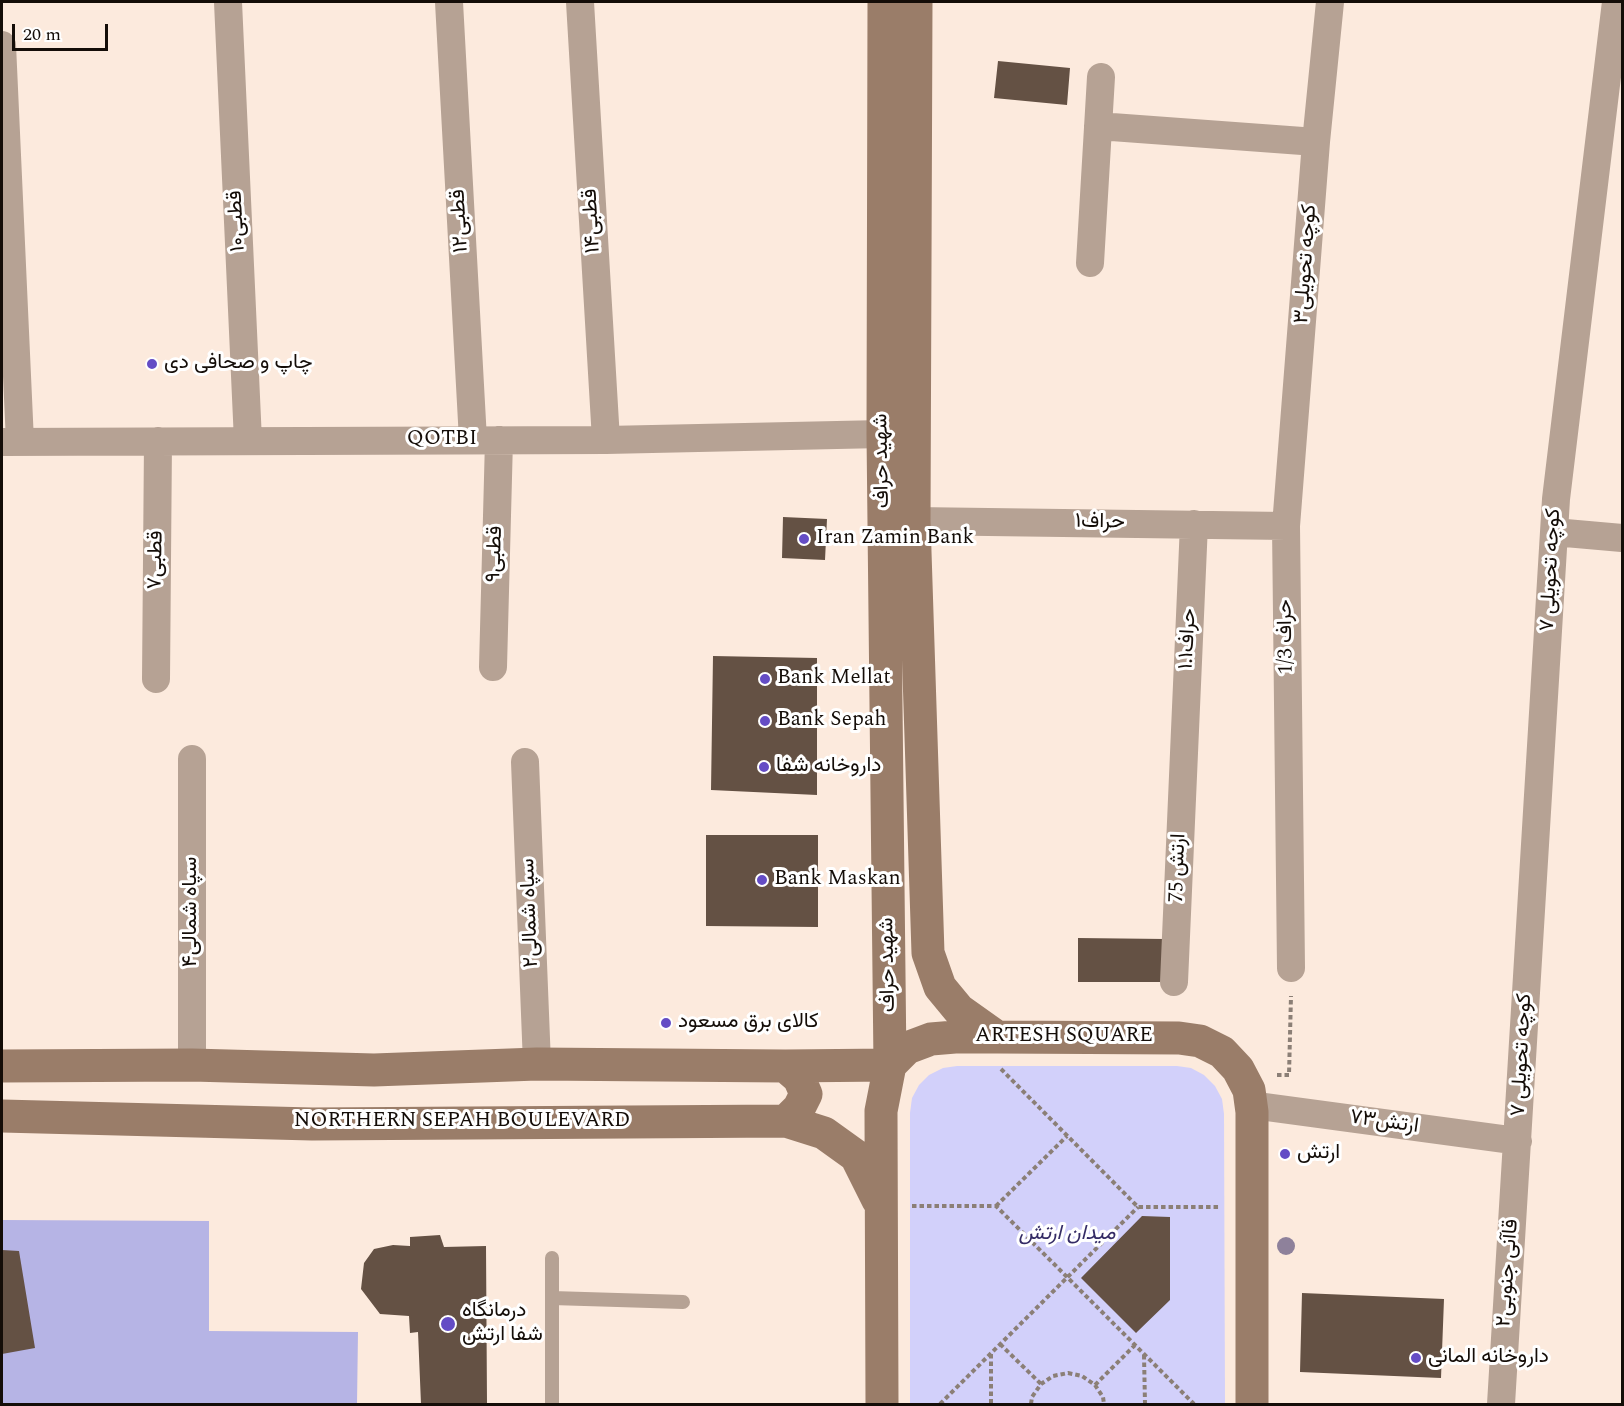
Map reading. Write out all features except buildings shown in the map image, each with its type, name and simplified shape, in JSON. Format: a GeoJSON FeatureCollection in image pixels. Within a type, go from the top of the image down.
{"type":"FeatureCollection","features":[{"type":"Feature","properties":{"kind":"main road","name":"شهید حراف"},"geometry":{"type":"LineString","coordinates":[[884,2],[883,434],[890,1065]]}},
{"type":"Feature","properties":{"kind":"main road"},"geometry":{"type":"LineString","coordinates":[[916,2],[914,521],[928,953],[940,987],[959,1010],[1003,1051]]}},
{"type":"Feature","properties":{"kind":"main road"},"geometry":{"type":"LineString","coordinates":[[888,822],[924,826]]}},
{"type":"Feature","properties":{"kind":"main road","name":"ARTESH SQUARE"},"geometry":{"type":"LineString","coordinates":[[890,1065],[907,1048],[931,1039],[955,1037],[1003,1051],[1179,1038],[1200,1041],[1222,1052],[1240,1073],[1249,1090],[1251,1105],[1252,1404]]}},
{"type":"Feature","properties":{"kind":"main road"},"geometry":{"type":"LineString","coordinates":[[2,1066],[192,1065],[374,1070],[537,1064],[890,1065],[881,1111],[882,1404]]}},
{"type":"Feature","properties":{"kind":"main road"},"geometry":{"type":"LineString","coordinates":[[785,1066],[798,1078],[806,1094],[799,1108],[786,1121]]}},
{"type":"Feature","properties":{"kind":"main road","name":"NORTHERN SEPAH BOULEVARD"},"geometry":{"type":"LineString","coordinates":[[2,1116],[312,1124],[786,1121],[824,1133],[856,1156],[881,1206]]}},
{"type":"Feature","properties":{"kind":"street","name":"قطبی۱۰"},"geometry":{"type":"LineString","coordinates":[[228,2],[248,441]]}},
{"type":"Feature","properties":{"kind":"street","name":"قطبی۱۲"},"geometry":{"type":"LineString","coordinates":[[450,2],[486,440]]}},
{"type":"Feature","properties":{"kind":"street","name":"قطبی۱۴"},"geometry":{"type":"LineString","coordinates":[[580,2],[606,440]]}},
{"type":"Feature","properties":{"kind":"street","name":"کوچه تحویلی۳"},"geometry":{"type":"LineString","coordinates":[[1286,526],[1316,142],[1330,2]]}},
{"type":"Feature","properties":{"kind":"street","name":"کوچه تحویلی ۷"},"geometry":{"type":"LineString","coordinates":[[1518,1141],[1557,487],[1616,2]]}},
{"type":"Feature","properties":{"kind":"street"},"geometry":{"type":"LineString","coordinates":[[2,45],[11,442]]}},
{"type":"Feature","properties":{"kind":"street"},"geometry":{"type":"LineString","coordinates":[[1090,263],[1101,77]]}},
{"type":"Feature","properties":{"kind":"street"},"geometry":{"type":"LineString","coordinates":[[1098,126],[1316,142]]}},
{"type":"Feature","properties":{"kind":"street","name":"QOTBI"},"geometry":{"type":"LineString","coordinates":[[11,442],[606,440],[883,434]]}},
{"type":"Feature","properties":{"kind":"street","name":"قطبی۹"},"geometry":{"type":"LineString","coordinates":[[486,440],[493,667]]}},
{"type":"Feature","properties":{"kind":"street","name":"قطبی۷"},"geometry":{"type":"LineString","coordinates":[[156,679],[158,441]]}},
{"type":"Feature","properties":{"kind":"street","name":"حراف۱"},"geometry":{"type":"LineString","coordinates":[[914,521],[1286,526]]}},
{"type":"Feature","properties":{"kind":"street","name":"حراف۱.۱"},"geometry":{"type":"LineString","coordinates":[[1184,753],[1194,524]]}},
{"type":"Feature","properties":{"kind":"street","name":"1/3 حراف"},"geometry":{"type":"LineString","coordinates":[[1286,526],[1292,968]]}},
{"type":"Feature","properties":{"kind":"street"},"geometry":{"type":"LineString","coordinates":[[1554,532],[1623,538]]}},
{"type":"Feature","properties":{"kind":"street","name":"75 ارتش"},"geometry":{"type":"LineString","coordinates":[[1174,982],[1184,753]]}},
{"type":"Feature","properties":{"kind":"street","name":"سپاه شمالی۴"},"geometry":{"type":"LineString","coordinates":[[192,759],[192,1065]]}},
{"type":"Feature","properties":{"kind":"street","name":"سپاه شمالی۲"},"geometry":{"type":"LineString","coordinates":[[525,762],[537,1064]]}},
{"type":"Feature","properties":{"kind":"street","name":"ارتش۷۳"},"geometry":{"type":"LineString","coordinates":[[1251,1105],[1518,1141]]}},
{"type":"Feature","properties":{"kind":"street","name":"۲قاآنی جنوبی"},"geometry":{"type":"LineString","coordinates":[[1501,1404],[1518,1141]]}},
{"type":"Feature","properties":{"kind":"lane"},"geometry":{"type":"LineString","coordinates":[[552,1258],[552,1404]]}},
{"type":"Feature","properties":{"kind":"lane"},"geometry":{"type":"LineString","coordinates":[[552,1298],[683,1302]]}},
{"type":"Feature","properties":{"kind":"path"},"geometry":{"type":"LineString","coordinates":[[1240,1073],[1289,1075],[1292,968]]}},
{"type":"Feature","properties":{"kind":"path"},"geometry":{"type":"LineString","coordinates":[[1003,1051],[997,1066],[1138,1207]]}},
{"type":"Feature","properties":{"kind":"path"},"geometry":{"type":"LineString","coordinates":[[881,1206],[996,1206],[1067,1136]]}},
{"type":"Feature","properties":{"kind":"path"},"geometry":{"type":"LineString","coordinates":[[996,1206],[1194,1404]]}},
{"type":"Feature","properties":{"kind":"path"},"geometry":{"type":"LineString","coordinates":[[940,1404],[1138,1207],[1253,1207]]}},
{"type":"Feature","properties":{"kind":"path"},"geometry":{"type":"LineString","coordinates":[[1000,1344],[1041,1384]]}},
{"type":"Feature","properties":{"kind":"path"},"geometry":{"type":"LineString","coordinates":[[1095,1385],[1135,1345]]}},
{"type":"Feature","properties":{"kind":"path"},"geometry":{"type":"LineString","coordinates":[[991,1353],[991,1404]]}},
{"type":"Feature","properties":{"kind":"path"},"geometry":{"type":"LineString","coordinates":[[1144,1355],[1145,1404]]}},
{"type":"Feature","properties":{"kind":"path"},"geometry":{"type":"LineString","coordinates":[[1031,1404],[1032,1397],[1041,1384],[1053,1376],[1068,1373],[1083,1376],[1095,1385],[1103,1397],[1104,1404]]}},
{"type":"Feature","properties":{"kind":"green space","name":"میدان ارتش"},"geometry":{"type":"Polygon","coordinates":[[[957,1066],[1177,1066],[1191,1068],[1204,1075],[1215,1086],[1222,1099],[1224,1114],[1225,1404],[910,1404],[910,1113],[912,1098],[919,1085],[929,1075],[943,1068],[957,1066]]]}},
{"type":"Feature","properties":{"kind":"shaded area"},"geometry":{"type":"Polygon","coordinates":[[[2,1220],[209,1221],[209,1331],[358,1332],[357,1404],[2,1404],[2,1220]]]}},
{"type":"Feature","properties":{"kind":"place","name":"چاپ و صحافی دی"},"geometry":{"type":"Point","coordinates":[152,364]}},
{"type":"Feature","properties":{"kind":"place","name":"Iran Zamin Bank"},"geometry":{"type":"Point","coordinates":[804,539]}},
{"type":"Feature","properties":{"kind":"place","name":"Bank Mellat"},"geometry":{"type":"Point","coordinates":[765,679]}},
{"type":"Feature","properties":{"kind":"place","name":"Bank Sepah"},"geometry":{"type":"Point","coordinates":[765,721]}},
{"type":"Feature","properties":{"kind":"place","name":"داروخانه شفا"},"geometry":{"type":"Point","coordinates":[764,767]}},
{"type":"Feature","properties":{"kind":"place","name":"Bank Maskan"},"geometry":{"type":"Point","coordinates":[762,880]}},
{"type":"Feature","properties":{"kind":"place","name":"کالای برق مسعود"},"geometry":{"type":"Point","coordinates":[666,1023]}},
{"type":"Feature","properties":{"kind":"place","name":"ارتش"},"geometry":{"type":"Point","coordinates":[1285,1154]}},
{"type":"Feature","properties":{"kind":"place","name":"درمانگاه شفا ارتش"},"geometry":{"type":"Point","coordinates":[448,1324]}},
{"type":"Feature","properties":{"kind":"place","name":"داروخانه المانی"},"geometry":{"type":"Point","coordinates":[1416,1358]}}]}
